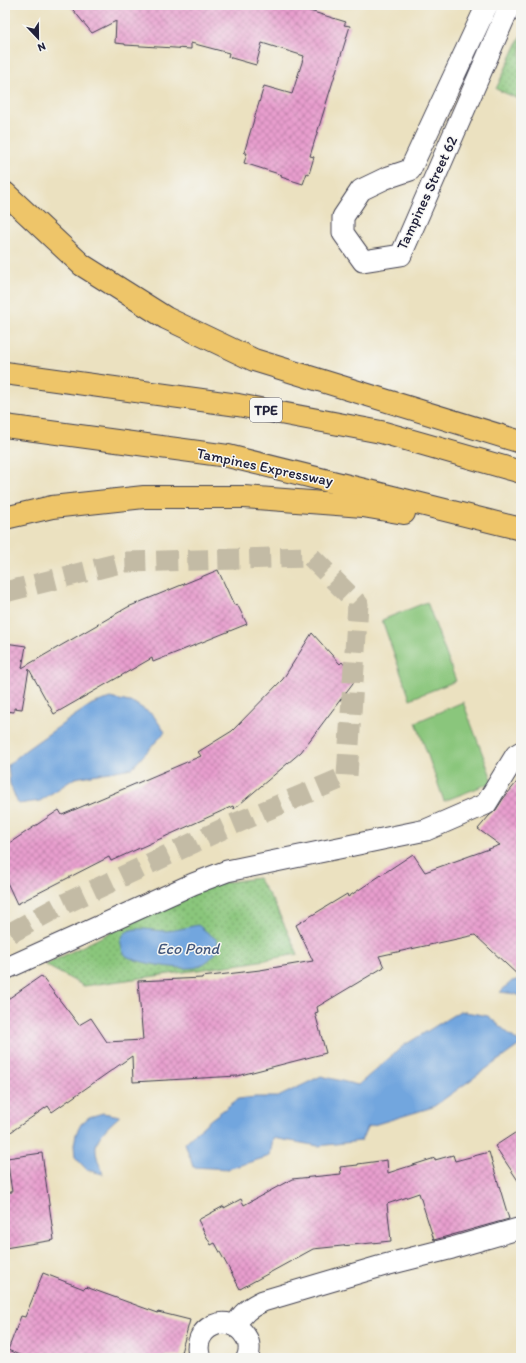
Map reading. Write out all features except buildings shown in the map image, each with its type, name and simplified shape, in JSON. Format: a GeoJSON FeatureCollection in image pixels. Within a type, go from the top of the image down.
{"type":"FeatureCollection","features":[{"type":"Feature","properties":{"kind":"highway"},"geometry":{"type":"LineString","coordinates":[[5,193],[82,265],[166,318],[254,360],[521,442]]}},
{"type":"Feature","properties":{"kind":"highway","name":"TPE"},"geometry":{"type":"LineString","coordinates":[[5,373],[238,405],[374,431],[521,472]]}},
{"type":"Feature","properties":{"kind":"highway","name":"Tampines Expressway"},"geometry":{"type":"LineString","coordinates":[[5,426],[228,456],[521,529]]}},
{"type":"Feature","properties":{"kind":"highway"},"geometry":{"type":"LineString","coordinates":[[5,518],[52,507],[144,497],[244,497],[363,506],[408,514],[417,513],[436,507]]}},
{"type":"Feature","properties":{"kind":"street","name":"Tampines Street 62"},"geometry":{"type":"LineString","coordinates":[[487,5],[410,170],[386,178],[361,190],[343,217],[344,233],[363,261],[401,255],[510,5]]}},
{"type":"Feature","properties":{"kind":"street"},"geometry":{"type":"LineString","coordinates":[[432,124],[455,132]]}},
{"type":"Feature","properties":{"kind":"street"},"geometry":{"type":"LineString","coordinates":[[5,969],[193,884],[227,871],[426,830],[486,804],[516,754],[521,752]]}},
{"type":"Feature","properties":{"kind":"street"},"geometry":{"type":"LineString","coordinates":[[235,1326],[241,1315],[250,1307],[262,1301],[385,1265],[521,1228]]}},
{"type":"Feature","properties":{"kind":"street"},"geometry":{"type":"LineString","coordinates":[[200,1358],[198,1351],[199,1338],[207,1328],[219,1323],[231,1324],[242,1330],[249,1341],[249,1354],[247,1358]]}},
{"type":"Feature","properties":{"kind":"green space"},"geometry":{"type":"Polygon","coordinates":[[[521,35],[521,100],[496,89],[521,35]]]}},
{"type":"Feature","properties":{"kind":"green space"},"geometry":{"type":"Polygon","coordinates":[[[427,602],[456,681],[410,699],[382,620],[427,602]]]}},
{"type":"Feature","properties":{"kind":"green space"},"geometry":{"type":"Polygon","coordinates":[[[463,702],[493,782],[444,801],[416,722],[463,702]]]}},
{"type":"Feature","properties":{"kind":"green space"},"geometry":{"type":"Polygon","coordinates":[[[258,878],[274,903],[298,954],[248,963],[84,986],[45,965],[206,885],[258,878]]]}},
{"type":"Feature","properties":{"kind":"water"},"geometry":{"type":"Polygon","coordinates":[[[110,698],[134,703],[153,715],[165,732],[132,768],[75,778],[40,801],[18,804],[10,784],[8,765],[27,749],[92,704],[110,698]]]}},
{"type":"Feature","properties":{"kind":"water","name":"Eco Pond"},"geometry":{"type":"Polygon","coordinates":[[[198,925],[216,939],[220,947],[210,959],[197,967],[183,968],[141,962],[128,957],[122,950],[121,943],[123,936],[125,933],[134,929],[168,931],[198,925]]]}},
{"type":"Feature","properties":{"kind":"water"},"geometry":{"type":"Polygon","coordinates":[[[521,979],[521,997],[516,994],[500,992],[512,981],[521,979]]]}},
{"type":"Feature","properties":{"kind":"water"},"geometry":{"type":"Polygon","coordinates":[[[460,1011],[488,1016],[521,1044],[433,1107],[367,1127],[361,1141],[318,1146],[273,1138],[270,1156],[228,1169],[193,1167],[185,1143],[210,1120],[238,1099],[278,1097],[321,1076],[358,1085],[403,1046],[460,1011]]]}},
{"type":"Feature","properties":{"kind":"water"},"geometry":{"type":"Polygon","coordinates":[[[103,1113],[120,1116],[106,1130],[97,1142],[96,1153],[103,1174],[87,1170],[75,1157],[74,1145],[76,1134],[81,1124],[89,1117],[103,1113]]]}},
{"type":"Feature","properties":{"kind":"tunnel"},"geometry":{"type":"LineString","coordinates":[[5,592],[124,562],[311,557],[358,604],[347,776],[227,827],[58,907],[5,936]]}}]}
